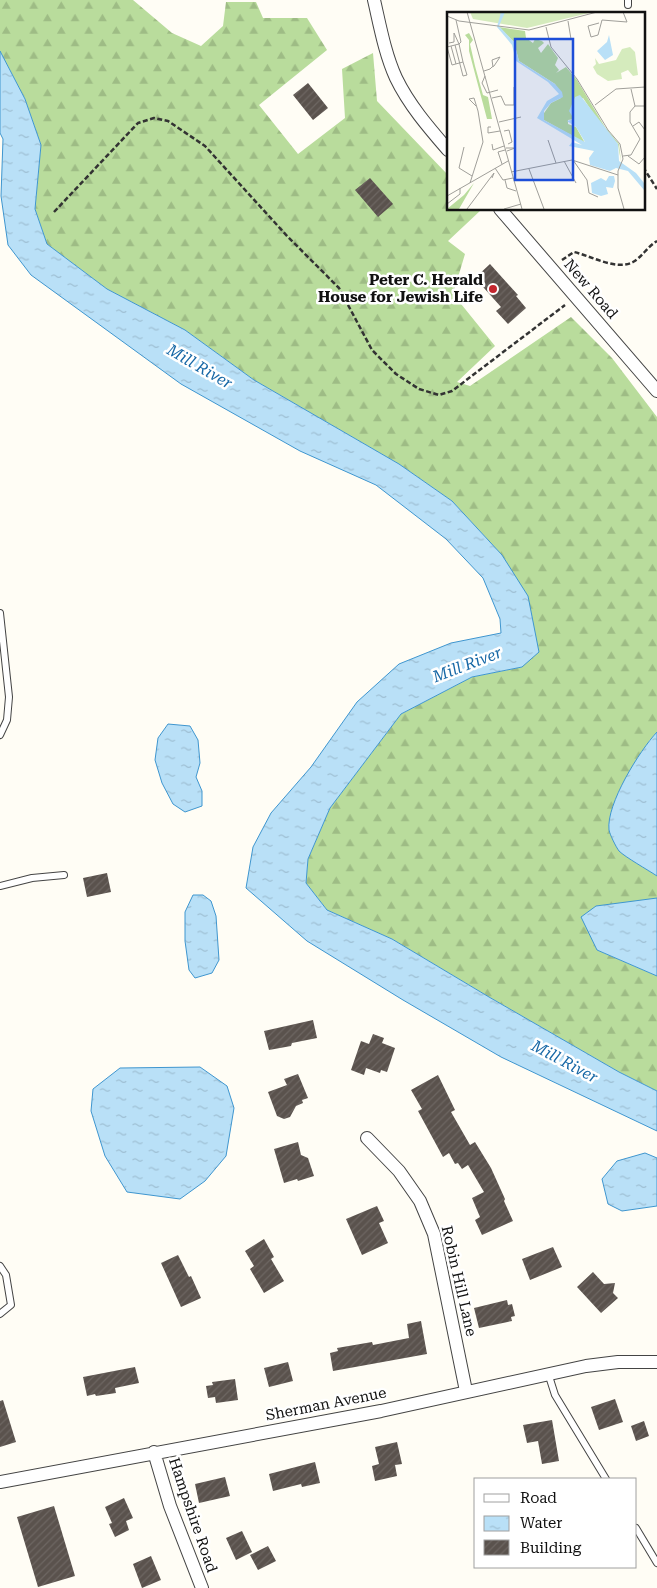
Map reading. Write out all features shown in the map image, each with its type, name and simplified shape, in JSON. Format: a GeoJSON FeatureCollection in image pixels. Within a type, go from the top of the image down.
{"type":"FeatureCollection","features":[{"type":"Feature","properties":{"kind":"street"},"geometry":{"type":"LineString","coordinates":[[374,0],[385,44],[396,77],[412,105],[447,149]]}},
{"type":"Feature","properties":{"kind":"street","name":"New Road"},"geometry":{"type":"LineString","coordinates":[[501,210],[657,392]]}},
{"type":"Feature","properties":{"kind":"street","name":"Robin Hill Lane"},"geometry":{"type":"LineString","coordinates":[[368,1138],[399,1172],[420,1201],[434,1234],[466,1391]]}},
{"type":"Feature","properties":{"kind":"street","name":"Sherman Avenue"},"geometry":{"type":"LineString","coordinates":[[0,1482],[381,1410],[548,1373],[618,1362],[657,1362]]}},
{"type":"Feature","properties":{"kind":"street","name":"Hampshire Road"},"geometry":{"type":"LineString","coordinates":[[154,1452],[170,1506],[202,1588]]}},
{"type":"Feature","properties":{"kind":"lane"},"geometry":{"type":"LineString","coordinates":[[0,612],[9,697],[7,720],[0,735]]}},
{"type":"Feature","properties":{"kind":"lane"},"geometry":{"type":"LineString","coordinates":[[0,886],[32,878],[64,875]]}},
{"type":"Feature","properties":{"kind":"lane"},"geometry":{"type":"LineString","coordinates":[[0,1266],[6,1274],[11,1305],[0,1314]]}},
{"type":"Feature","properties":{"kind":"lane"},"geometry":{"type":"LineString","coordinates":[[548,1373],[555,1395],[605,1478]]}},
{"type":"Feature","properties":{"kind":"lane"},"geometry":{"type":"LineString","coordinates":[[637,1530],[657,1563]]}},
{"type":"Feature","properties":{"kind":"path"},"geometry":{"type":"LineString","coordinates":[[54,212],[138,123],[154,118],[168,121],[205,146],[288,237],[339,288],[372,350],[396,374],[419,388],[439,395],[452,391],[576,297]]}},
{"type":"Feature","properties":{"kind":"path"},"geometry":{"type":"LineString","coordinates":[[644,169],[657,189]]}},
{"type":"Feature","properties":{"kind":"path"},"geometry":{"type":"LineString","coordinates":[[548,265],[560,261],[574,252],[588,255],[601,262],[619,265],[632,263],[657,241]]}},
{"type":"Feature","properties":{"kind":"green space"},"geometry":{"type":"Polygon","coordinates":[[[0,0],[133,0],[172,33],[201,46],[223,26],[226,2],[256,2],[263,18],[307,18],[327,50],[259,105],[298,154],[345,118],[342,69],[373,53],[377,101],[447,174],[447,210],[481,210],[448,241],[465,254],[453,294],[495,346],[457,382],[470,386],[571,317],[612,358],[657,417],[657,732],[649,741],[619,851],[657,876],[657,898],[597,950],[657,976],[657,1091],[619,1072],[392,939],[327,910],[306,883],[308,859],[330,808],[401,714],[472,677],[522,667],[502,555],[452,501],[399,464],[254,380],[185,330],[107,289],[47,244],[35,209],[41,145],[25,99],[0,51],[0,0]]]}},
{"type":"Feature","properties":{"kind":"water","name":"Mill River"},"geometry":{"type":"Polygon","coordinates":[[[0,51],[25,99],[41,145],[35,209],[47,244],[107,289],[185,330],[254,380],[399,464],[452,501],[502,555],[528,596],[539,652],[522,667],[472,677],[401,714],[330,808],[308,859],[306,883],[327,910],[392,939],[619,1072],[657,1091],[657,1131],[501,1057],[403,1000],[307,941],[246,888],[253,847],[271,813],[311,767],[357,702],[399,664],[451,643],[501,633],[500,619],[483,578],[446,539],[376,485],[300,451],[181,384],[31,275],[8,245],[1,196],[3,139],[0,133],[0,51]]]}},
{"type":"Feature","properties":{"kind":"water"},"geometry":{"type":"Polygon","coordinates":[[[168,724],[190,726],[198,740],[200,763],[196,777],[202,791],[202,806],[185,812],[173,804],[162,783],[155,760],[158,738],[168,724]]]}},
{"type":"Feature","properties":{"kind":"water"},"geometry":{"type":"Polygon","coordinates":[[[657,732],[657,876],[619,851],[609,830],[613,806],[618,792],[642,751],[657,732]]]}},
{"type":"Feature","properties":{"kind":"water"},"geometry":{"type":"Polygon","coordinates":[[[193,895],[203,895],[211,901],[216,916],[219,960],[212,973],[195,978],[189,970],[185,941],[185,912],[193,895]]]}},
{"type":"Feature","properties":{"kind":"water"},"geometry":{"type":"Polygon","coordinates":[[[657,898],[657,976],[597,950],[581,917],[596,906],[657,898]]]}},
{"type":"Feature","properties":{"kind":"water"},"geometry":{"type":"Polygon","coordinates":[[[200,1067],[227,1086],[234,1108],[226,1156],[205,1181],[180,1199],[127,1192],[105,1156],[91,1111],[93,1089],[120,1068],[200,1067]]]}},
{"type":"Feature","properties":{"kind":"water"},"geometry":{"type":"Polygon","coordinates":[[[645,1153],[657,1158],[657,1206],[622,1211],[608,1204],[602,1179],[617,1161],[645,1153]]]}},
{"type":"Feature","properties":{"kind":"building"},"geometry":{"type":"Polygon","coordinates":[[[308,83],[328,108],[313,120],[293,95],[308,83]]]}},
{"type":"Feature","properties":{"kind":"building"},"geometry":{"type":"Polygon","coordinates":[[[370,178],[393,204],[378,217],[355,190],[370,178]]]}},
{"type":"Feature","properties":{"kind":"building"},"geometry":{"type":"Polygon","coordinates":[[[490,264],[518,295],[516,296],[526,308],[508,324],[496,311],[501,307],[475,278],[490,264]]]}},
{"type":"Feature","properties":{"kind":"building"},"geometry":{"type":"Polygon","coordinates":[[[107,873],[111,892],[87,897],[83,878],[107,873]]]}},
{"type":"Feature","properties":{"kind":"building"},"geometry":{"type":"Polygon","coordinates":[[[313,1020],[317,1038],[269,1050],[264,1031],[313,1020]]]}},
{"type":"Feature","properties":{"kind":"building"},"geometry":{"type":"Polygon","coordinates":[[[373,1034],[384,1038],[382,1043],[395,1048],[387,1072],[381,1070],[380,1073],[366,1068],[364,1075],[351,1070],[361,1041],[369,1044],[373,1034]]]}},
{"type":"Feature","properties":{"kind":"building"},"geometry":{"type":"Polygon","coordinates":[[[298,1074],[308,1098],[302,1100],[303,1103],[296,1106],[290,1117],[284,1119],[277,1116],[268,1092],[287,1085],[284,1079],[298,1074]]]}},
{"type":"Feature","properties":{"kind":"building"},"geometry":{"type":"Polygon","coordinates":[[[438,1075],[455,1110],[451,1112],[470,1145],[475,1142],[491,1168],[513,1221],[482,1235],[475,1220],[480,1217],[472,1198],[484,1192],[468,1165],[462,1169],[458,1163],[455,1164],[449,1153],[443,1157],[418,1111],[422,1109],[411,1090],[438,1075]]]}},
{"type":"Feature","properties":{"kind":"building"},"geometry":{"type":"Polygon","coordinates":[[[298,1142],[301,1155],[308,1158],[314,1176],[284,1183],[274,1149],[298,1142]]]}},
{"type":"Feature","properties":{"kind":"building"},"geometry":{"type":"Polygon","coordinates":[[[377,1206],[384,1221],[379,1223],[388,1243],[362,1255],[346,1219],[377,1206]]]}},
{"type":"Feature","properties":{"kind":"building"},"geometry":{"type":"Polygon","coordinates":[[[264,1239],[274,1257],[271,1259],[284,1281],[264,1293],[250,1269],[254,1266],[245,1251],[264,1239]]]}},
{"type":"Feature","properties":{"kind":"building"},"geometry":{"type":"Polygon","coordinates":[[[553,1247],[562,1267],[530,1280],[522,1259],[553,1247]]]}},
{"type":"Feature","properties":{"kind":"building"},"geometry":{"type":"Polygon","coordinates":[[[178,1255],[189,1277],[191,1276],[201,1298],[181,1307],[161,1263],[178,1255]]]}},
{"type":"Feature","properties":{"kind":"building"},"geometry":{"type":"Polygon","coordinates":[[[593,1272],[604,1284],[615,1283],[613,1293],[618,1298],[601,1313],[577,1287],[593,1272]]]}},
{"type":"Feature","properties":{"kind":"building"},"geometry":{"type":"Polygon","coordinates":[[[507,1300],[508,1305],[512,1304],[515,1316],[511,1317],[512,1321],[479,1328],[474,1308],[507,1300]]]}},
{"type":"Feature","properties":{"kind":"building"},"geometry":{"type":"Polygon","coordinates":[[[421,1321],[427,1354],[333,1371],[330,1353],[338,1351],[337,1348],[372,1342],[373,1345],[409,1338],[407,1324],[421,1321]]]}},
{"type":"Feature","properties":{"kind":"building"},"geometry":{"type":"Polygon","coordinates":[[[288,1362],[293,1381],[269,1387],[264,1368],[288,1362]]]}},
{"type":"Feature","properties":{"kind":"building"},"geometry":{"type":"Polygon","coordinates":[[[135,1367],[139,1383],[115,1388],[116,1393],[87,1396],[83,1377],[135,1367]]]}},
{"type":"Feature","properties":{"kind":"building"},"geometry":{"type":"Polygon","coordinates":[[[235,1379],[238,1400],[216,1403],[215,1397],[208,1398],[206,1386],[213,1385],[212,1382],[235,1379]]]}},
{"type":"Feature","properties":{"kind":"building"},"geometry":{"type":"Polygon","coordinates":[[[615,1399],[623,1422],[599,1430],[591,1407],[615,1399]]]}},
{"type":"Feature","properties":{"kind":"building"},"geometry":{"type":"Polygon","coordinates":[[[3,1400],[16,1442],[0,1447],[0,1401],[3,1400]]]}},
{"type":"Feature","properties":{"kind":"building"},"geometry":{"type":"Polygon","coordinates":[[[552,1420],[559,1461],[542,1464],[538,1441],[527,1443],[523,1425],[552,1420]]]}},
{"type":"Feature","properties":{"kind":"building"},"geometry":{"type":"Polygon","coordinates":[[[644,1421],[649,1436],[636,1441],[631,1426],[644,1421]]]}},
{"type":"Feature","properties":{"kind":"building"},"geometry":{"type":"Polygon","coordinates":[[[397,1442],[402,1464],[395,1465],[397,1476],[375,1481],[372,1466],[379,1464],[375,1447],[397,1442]]]}},
{"type":"Feature","properties":{"kind":"building"},"geometry":{"type":"Polygon","coordinates":[[[315,1462],[320,1483],[302,1487],[301,1484],[273,1491],[269,1474],[315,1462]]]}},
{"type":"Feature","properties":{"kind":"building"},"geometry":{"type":"Polygon","coordinates":[[[225,1477],[230,1496],[199,1503],[195,1484],[225,1477]]]}},
{"type":"Feature","properties":{"kind":"building"},"geometry":{"type":"Polygon","coordinates":[[[124,1498],[133,1518],[126,1521],[129,1530],[115,1537],[109,1524],[112,1523],[105,1507],[124,1498]]]}},
{"type":"Feature","properties":{"kind":"building"},"geometry":{"type":"Polygon","coordinates":[[[54,1506],[75,1576],[38,1587],[17,1517],[54,1506]]]}},
{"type":"Feature","properties":{"kind":"building"},"geometry":{"type":"Polygon","coordinates":[[[242,1531],[252,1552],[236,1560],[226,1538],[242,1531]]]}},
{"type":"Feature","properties":{"kind":"building"},"geometry":{"type":"Polygon","coordinates":[[[268,1546],[276,1561],[258,1570],[250,1555],[268,1546]]]}},
{"type":"Feature","properties":{"kind":"building"},"geometry":{"type":"Polygon","coordinates":[[[151,1556],[161,1580],[142,1588],[133,1564],[151,1556]]]}},
{"type":"Feature","properties":{"kind":"place","name":"Peter C. Herald House for Jewish Life"},"geometry":{"type":"Point","coordinates":[493,289]}}]}
